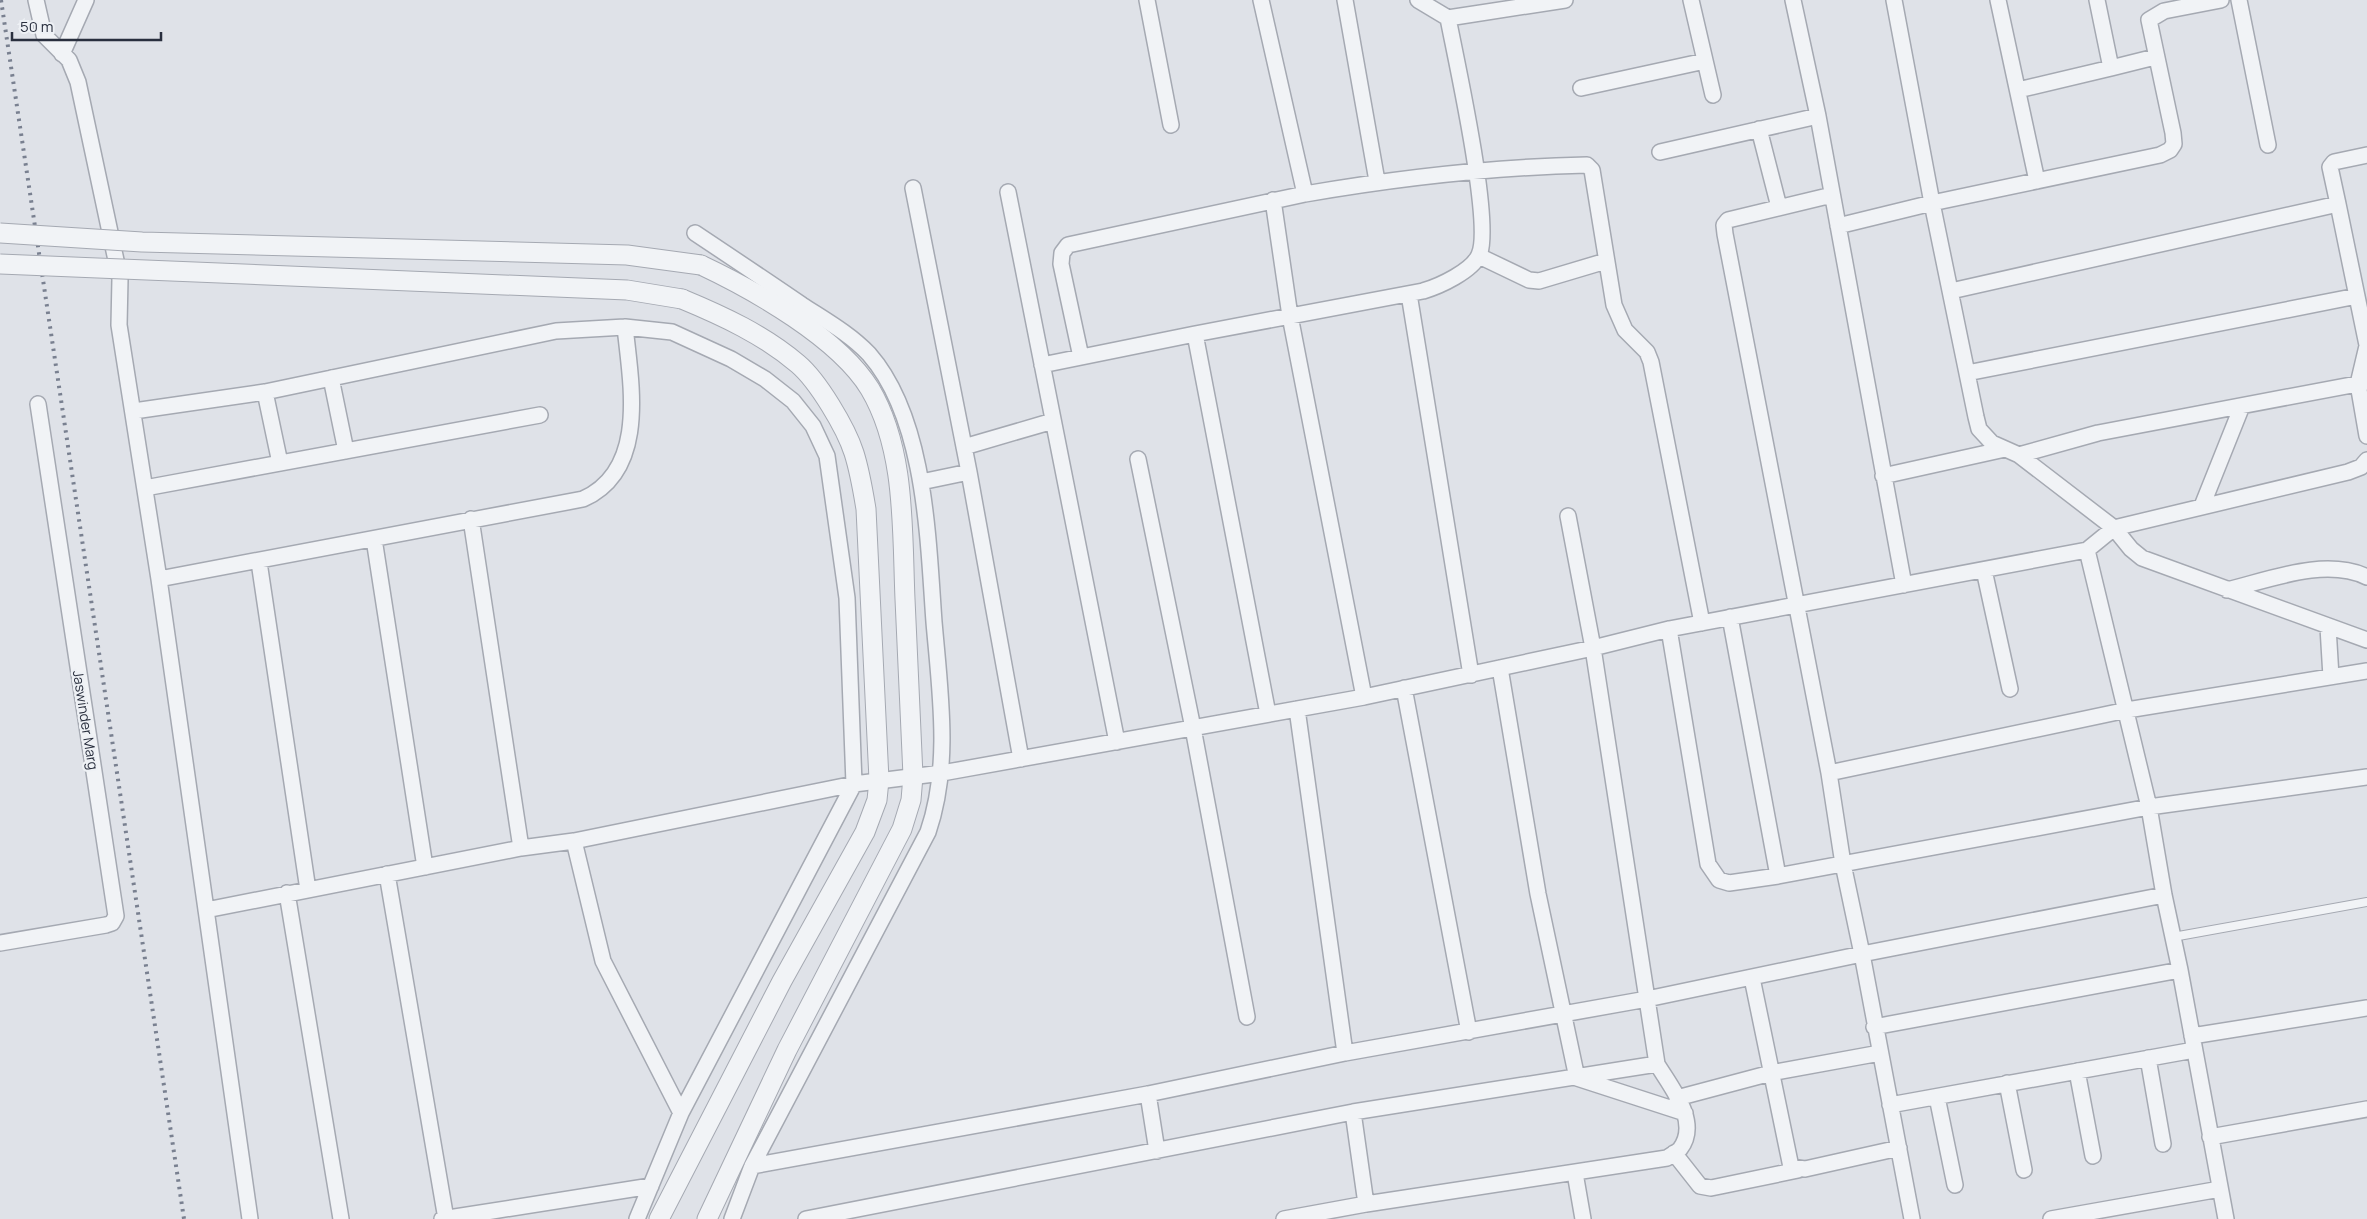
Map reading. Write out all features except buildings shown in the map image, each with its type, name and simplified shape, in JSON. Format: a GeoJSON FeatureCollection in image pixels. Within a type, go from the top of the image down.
{"type":"FeatureCollection","features":[{"type":"Feature","properties":{"kind":"street"},"geometry":{"type":"LineString","coordinates":[[36,0],[44,35],[69,60],[78,82],[120,279],[119,325],[159,579],[250,1219]]}},
{"type":"Feature","properties":{"kind":"street"},"geometry":{"type":"LineString","coordinates":[[62,54],[86,0]]}},
{"type":"Feature","properties":{"kind":"street"},"geometry":{"type":"LineString","coordinates":[[1146,0],[1171,125]]}},
{"type":"Feature","properties":{"kind":"street"},"geometry":{"type":"LineString","coordinates":[[1260,0],[1305,194]]}},
{"type":"Feature","properties":{"kind":"street"},"geometry":{"type":"LineString","coordinates":[[1345,0],[1377,181]]}},
{"type":"Feature","properties":{"kind":"street"},"geometry":{"type":"LineString","coordinates":[[1418,0],[1448,18],[1565,0]]}},
{"type":"Feature","properties":{"kind":"street"},"geometry":{"type":"LineString","coordinates":[[1691,0],[1713,95]]}},
{"type":"Feature","properties":{"kind":"street"},"geometry":{"type":"LineString","coordinates":[[1793,0],[1818,116],[1904,585]]}},
{"type":"Feature","properties":{"kind":"street"},"geometry":{"type":"LineString","coordinates":[[1894,0],[1932,203],[1979,430],[1992,443],[2012,452],[2114,528],[2131,549],[2142,558],[2367,640]]}},
{"type":"Feature","properties":{"kind":"street"},"geometry":{"type":"LineString","coordinates":[[1998,0],[2037,181]]}},
{"type":"Feature","properties":{"kind":"street"},"geometry":{"type":"LineString","coordinates":[[2097,0],[2111,68]]}},
{"type":"Feature","properties":{"kind":"street"},"geometry":{"type":"LineString","coordinates":[[1838,226],[1932,203],[2160,155],[2170,150],[2174,144],[2173,133],[2155,57],[2149,20],[2164,11],[2221,0]]}},
{"type":"Feature","properties":{"kind":"street"},"geometry":{"type":"LineString","coordinates":[[2239,0],[2268,145]]}},
{"type":"Feature","properties":{"kind":"street"},"geometry":{"type":"LineString","coordinates":[[1042,365],[1409,294],[1438,287],[1456,276],[1479,256],[1484,233],[1476,171],[1448,18]]}},
{"type":"Feature","properties":{"kind":"street"},"geometry":{"type":"LineString","coordinates":[[2018,90],[2155,57]]}},
{"type":"Feature","properties":{"kind":"street"},"geometry":{"type":"LineString","coordinates":[[1580,88],[1705,61]]}},
{"type":"Feature","properties":{"kind":"street"},"geometry":{"type":"LineString","coordinates":[[1660,152],[1818,116]]}},
{"type":"Feature","properties":{"kind":"street"},"geometry":{"type":"LineString","coordinates":[[1759,129],[1778,208]]}},
{"type":"Feature","properties":{"kind":"street"},"geometry":{"type":"LineString","coordinates":[[2367,155],[2334,162],[2330,167],[2367,345],[2362,383],[2367,436]]}},
{"type":"Feature","properties":{"kind":"street"},"geometry":{"type":"LineString","coordinates":[[1081,357],[1060,264],[1062,253],[1068,245],[1273,200],[1377,181],[1476,171],[1587,165],[1592,170],[1611,294],[1618,318],[1625,330],[1647,352],[1651,362],[1702,623]]}},
{"type":"Feature","properties":{"kind":"street"},"geometry":{"type":"LineString","coordinates":[[913,188],[969,472],[1020,759]]}},
{"type":"Feature","properties":{"kind":"street"},"geometry":{"type":"LineString","coordinates":[[1008,192],[1116,742]]}},
{"type":"Feature","properties":{"kind":"street"},"geometry":{"type":"LineString","coordinates":[[1832,195],[1728,220],[1724,225],[1724,234],[1829,773],[1843,864],[1912,1219]]}},
{"type":"Feature","properties":{"kind":"street"},"geometry":{"type":"LineString","coordinates":[[1273,200],[1290,316],[1364,697]]}},
{"type":"Feature","properties":{"kind":"street"},"geometry":{"type":"LineString","coordinates":[[1951,291],[2338,204]]}},
{"type":"Feature","properties":{"kind":"street"},"geometry":{"type":"LineString","coordinates":[[0,233],[142,242],[628,255],[701,266],[758,294],[819,336],[855,369],[869,389],[880,411],[896,461],[902,520],[913,776],[911,800],[902,829],[787,1050],[707,1219]]}},
{"type":"Feature","properties":{"kind":"street"},"geometry":{"type":"LineString","coordinates":[[695,233],[845,333],[868,354],[887,378],[911,441],[921,482],[940,694],[942,773],[938,806],[928,832],[752,1166],[732,1219]]}},
{"type":"Feature","properties":{"kind":"street"},"geometry":{"type":"LineString","coordinates":[[1479,256],[1529,280],[1539,281],[1606,261]]}},
{"type":"Feature","properties":{"kind":"street"},"geometry":{"type":"LineString","coordinates":[[0,264],[627,290],[682,300],[733,321],[799,365],[825,397],[845,431],[859,473],[866,509],[879,780],[877,800],[866,832],[782,980],[659,1219]]}},
{"type":"Feature","properties":{"kind":"street"},"geometry":{"type":"LineString","coordinates":[[1409,294],[1471,674]]}},
{"type":"Feature","properties":{"kind":"street"},"geometry":{"type":"LineString","coordinates":[[1967,374],[2358,296]]}},
{"type":"Feature","properties":{"kind":"street"},"geometry":{"type":"LineString","coordinates":[[134,411],[265,392],[556,331],[625,327],[672,332],[731,359],[765,379],[793,402],[813,426],[827,456],[847,598],[854,784],[680,1113],[637,1219]]}},
{"type":"Feature","properties":{"kind":"street"},"geometry":{"type":"LineString","coordinates":[[159,579],[259,562],[471,519],[583,499],[606,486],[617,472],[628,439],[631,422],[630,376],[625,327]]}},
{"type":"Feature","properties":{"kind":"street"},"geometry":{"type":"LineString","coordinates":[[1195,334],[1268,714]]}},
{"type":"Feature","properties":{"kind":"street"},"geometry":{"type":"LineString","coordinates":[[331,378],[346,451]]}},
{"type":"Feature","properties":{"kind":"street"},"geometry":{"type":"LineString","coordinates":[[1884,476],[2362,383]]}},
{"type":"Feature","properties":{"kind":"street"},"geometry":{"type":"LineString","coordinates":[[265,392],[280,464]]}},
{"type":"Feature","properties":{"kind":"street","name":"Jaswinder Marg"},"geometry":{"type":"LineString","coordinates":[[0,943],[106,925],[112,923],[116,916],[38,404]]}},
{"type":"Feature","properties":{"kind":"street"},"geometry":{"type":"LineString","coordinates":[[2202,506],[2242,406]]}},
{"type":"Feature","properties":{"kind":"street"},"geometry":{"type":"LineString","coordinates":[[145,488],[540,415]]}},
{"type":"Feature","properties":{"kind":"street"},"geometry":{"type":"LineString","coordinates":[[964,447],[1053,421]]}},
{"type":"Feature","properties":{"kind":"street"},"geometry":{"type":"LineString","coordinates":[[1138,459],[1247,1017]]}},
{"type":"Feature","properties":{"kind":"street"},"geometry":{"type":"LineString","coordinates":[[206,910],[521,848],[574,841],[854,784],[942,773],[1364,697],[1730,617],[2087,550],[2114,528],[2348,472],[2361,467],[2367,460]]}},
{"type":"Feature","properties":{"kind":"street"},"geometry":{"type":"LineString","coordinates":[[921,482],[969,472]]}},
{"type":"Feature","properties":{"kind":"street"},"geometry":{"type":"LineString","coordinates":[[1284,1219],[1366,1204],[1668,1158],[1680,1148],[1685,1137],[1687,1123],[1685,1113],[1657,1064],[1593,648],[1568,516]]}},
{"type":"Feature","properties":{"kind":"street"},"geometry":{"type":"LineString","coordinates":[[471,519],[521,848]]}},
{"type":"Feature","properties":{"kind":"street"},"geometry":{"type":"LineString","coordinates":[[374,539],[425,867]]}},
{"type":"Feature","properties":{"kind":"street"},"geometry":{"type":"LineString","coordinates":[[2087,550],[2150,807],[2164,895],[2180,970],[2226,1219]]}},
{"type":"Feature","properties":{"kind":"street"},"geometry":{"type":"LineString","coordinates":[[259,562],[308,890]]}},
{"type":"Feature","properties":{"kind":"street"},"geometry":{"type":"LineString","coordinates":[[1984,570],[2010,689]]}},
{"type":"Feature","properties":{"kind":"street"},"geometry":{"type":"LineString","coordinates":[[2227,590],[2297,573],[2324,570],[2345,571],[2367,577]]}},
{"type":"Feature","properties":{"kind":"street"},"geometry":{"type":"LineString","coordinates":[[1730,617],[1778,876]]}},
{"type":"Feature","properties":{"kind":"street"},"geometry":{"type":"LineString","coordinates":[[2328,627],[2331,677]]}},
{"type":"Feature","properties":{"kind":"street"},"geometry":{"type":"LineString","coordinates":[[1669,630],[1708,864],[1719,880],[1729,883],[1778,876],[2150,807],[2367,777]]}},
{"type":"Feature","properties":{"kind":"street"},"geometry":{"type":"LineString","coordinates":[[1500,668],[1538,894],[1565,1014],[1577,1078]]}},
{"type":"Feature","properties":{"kind":"street"},"geometry":{"type":"LineString","coordinates":[[1829,773],[2127,710],[2367,671]]}},
{"type":"Feature","properties":{"kind":"street"},"geometry":{"type":"LineString","coordinates":[[1404,688],[1469,1032]]}},
{"type":"Feature","properties":{"kind":"street"},"geometry":{"type":"LineString","coordinates":[[1297,709],[1345,1053]]}},
{"type":"Feature","properties":{"kind":"street"},"geometry":{"type":"LineString","coordinates":[[574,841],[603,961],[680,1113]]}},
{"type":"Feature","properties":{"kind":"street"},"geometry":{"type":"LineString","coordinates":[[387,874],[445,1219],[651,1186]]}},
{"type":"Feature","properties":{"kind":"street"},"geometry":{"type":"LineString","coordinates":[[287,893],[341,1219]]}},
{"type":"Feature","properties":{"kind":"street"},"geometry":{"type":"LineString","coordinates":[[752,1166],[1148,1094],[1345,1053],[1647,999],[1862,954],[2164,895]]}},
{"type":"Feature","properties":{"kind":"street"},"geometry":{"type":"LineString","coordinates":[[1874,1027],[2180,970]]}},
{"type":"Feature","properties":{"kind":"street"},"geometry":{"type":"LineString","coordinates":[[1752,978],[1788,1158],[1791,1167],[1798,1170]]}},
{"type":"Feature","properties":{"kind":"street"},"geometry":{"type":"LineString","coordinates":[[1890,1105],[2148,1058],[2193,1043],[2367,1008]]}},
{"type":"Feature","properties":{"kind":"street"},"geometry":{"type":"LineString","coordinates":[[1677,1098],[1771,1073],[1880,1053]]}},
{"type":"Feature","properties":{"kind":"street"},"geometry":{"type":"LineString","coordinates":[[2148,1058],[2162,1144]]}},
{"type":"Feature","properties":{"kind":"street"},"geometry":{"type":"LineString","coordinates":[[806,1219],[1353,1112],[1657,1064]]}},
{"type":"Feature","properties":{"kind":"street"},"geometry":{"type":"LineString","coordinates":[[2077,1071],[2093,1156]]}},
{"type":"Feature","properties":{"kind":"street"},"geometry":{"type":"LineString","coordinates":[[1577,1078],[1685,1113]]}},
{"type":"Feature","properties":{"kind":"street"},"geometry":{"type":"LineString","coordinates":[[2007,1084],[2024,1170]]}},
{"type":"Feature","properties":{"kind":"street"},"geometry":{"type":"LineString","coordinates":[[1148,1094],[1157,1151]]}},
{"type":"Feature","properties":{"kind":"street"},"geometry":{"type":"LineString","coordinates":[[1937,1097],[1954,1185]]}},
{"type":"Feature","properties":{"kind":"street"},"geometry":{"type":"LineString","coordinates":[[2210,1137],[2367,1109]]}},
{"type":"Feature","properties":{"kind":"street"},"geometry":{"type":"LineString","coordinates":[[1353,1112],[1366,1204]]}},
{"type":"Feature","properties":{"kind":"street"},"geometry":{"type":"LineString","coordinates":[[1674,1153],[1696,1182],[1706,1187],[1798,1170],[1899,1148]]}},
{"type":"Feature","properties":{"kind":"street"},"geometry":{"type":"LineString","coordinates":[[1575,1173],[1583,1219]]}},
{"type":"Feature","properties":{"kind":"street"},"geometry":{"type":"LineString","coordinates":[[2051,1219],[2220,1189]]}},
{"type":"Feature","properties":{"kind":"lane"},"geometry":{"type":"LineString","coordinates":[[2173,937],[2367,902]]}},
{"type":"Feature","properties":{"kind":"railway"},"geometry":{"type":"LineString","coordinates":[[1,0],[184,1219]]}}]}
